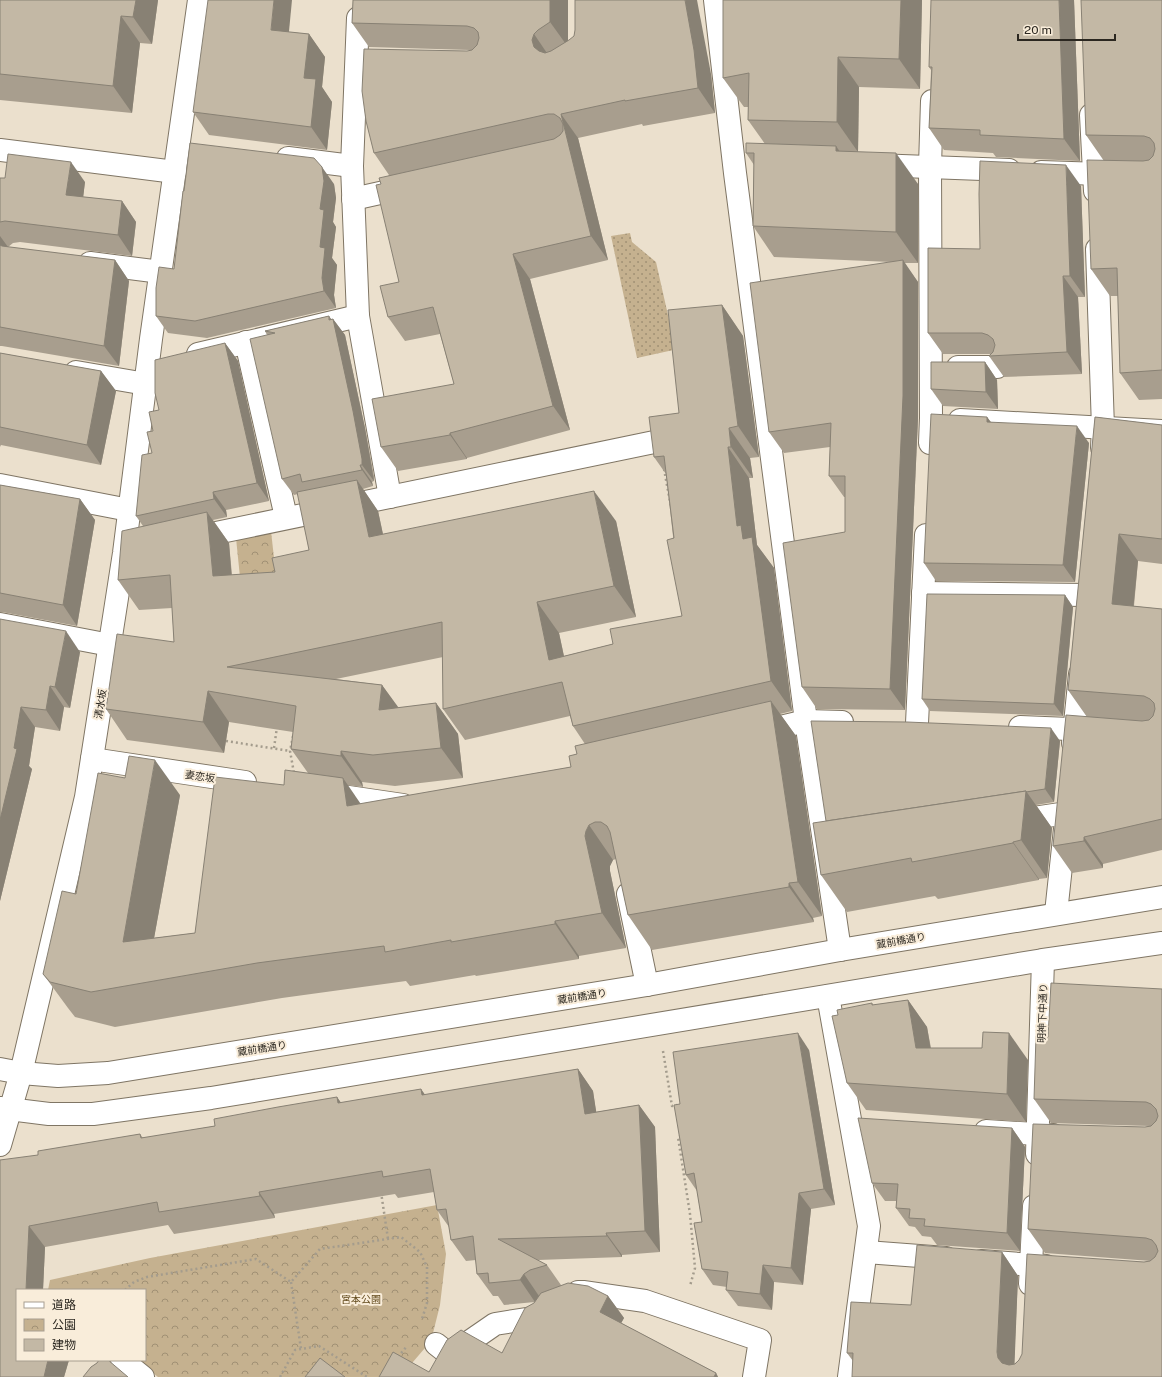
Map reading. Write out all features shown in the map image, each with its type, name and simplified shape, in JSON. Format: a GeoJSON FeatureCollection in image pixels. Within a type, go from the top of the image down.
{"type":"FeatureCollection","features":[{"type":"Feature","properties":{"kind":"street","name":"清水坂"},"geometry":{"type":"LineString","coordinates":[[0,1145],[10,1071],[33,1020],[86,798],[124,553],[128,510],[160,367],[161,272],[199,0]]}},
{"type":"Feature","properties":{"kind":"street"},"geometry":{"type":"LineString","coordinates":[[716,0],[742,161],[806,721],[833,849],[840,950]]}},
{"type":"Feature","properties":{"kind":"street"},"geometry":{"type":"LineString","coordinates":[[358,18],[365,60],[352,166],[358,316],[390,497]]}},
{"type":"Feature","properties":{"kind":"street"},"geometry":{"type":"LineString","coordinates":[[929,466],[931,418],[930,166],[933,79]]}},
{"type":"Feature","properties":{"kind":"street"},"geometry":{"type":"LineString","coordinates":[[1091,97],[1104,428],[1100,468]]}},
{"type":"Feature","properties":{"kind":"street"},"geometry":{"type":"LineString","coordinates":[[179,144],[202,147]]}},
{"type":"Feature","properties":{"kind":"street"},"geometry":{"type":"LineString","coordinates":[[0,150],[175,172]]}},
{"type":"Feature","properties":{"kind":"street"},"geometry":{"type":"LineString","coordinates":[[265,155],[352,166]]}},
{"type":"Feature","properties":{"kind":"street"},"geometry":{"type":"LineString","coordinates":[[859,164],[1162,176]]}},
{"type":"Feature","properties":{"kind":"street"},"geometry":{"type":"LineString","coordinates":[[353,199],[422,184]]}},
{"type":"Feature","properties":{"kind":"street"},"geometry":{"type":"LineString","coordinates":[[70,261],[161,272]]}},
{"type":"Feature","properties":{"kind":"street"},"geometry":{"type":"LineString","coordinates":[[54,368],[160,367],[246,342],[358,316]]}},
{"type":"Feature","properties":{"kind":"street"},"geometry":{"type":"LineString","coordinates":[[246,342],[286,517]]}},
{"type":"Feature","properties":{"kind":"street"},"geometry":{"type":"LineString","coordinates":[[931,367],[997,368]]}},
{"type":"Feature","properties":{"kind":"street"},"geometry":{"type":"LineString","coordinates":[[931,418],[1162,431]]}},
{"type":"Feature","properties":{"kind":"street"},"geometry":{"type":"LineString","coordinates":[[170,542],[659,441]]}},
{"type":"Feature","properties":{"kind":"street"},"geometry":{"type":"LineString","coordinates":[[0,485],[128,510]]}},
{"type":"Feature","properties":{"kind":"street"},"geometry":{"type":"LineString","coordinates":[[894,723],[925,723],[923,593],[927,514]]}},
{"type":"Feature","properties":{"kind":"street"},"geometry":{"type":"LineString","coordinates":[[124,553],[147,547]]}},
{"type":"Feature","properties":{"kind":"street"},"geometry":{"type":"LineString","coordinates":[[923,593],[1088,587],[1085,618]]}},
{"type":"Feature","properties":{"kind":"street"},"geometry":{"type":"LineString","coordinates":[[0,624],[110,645]]}},
{"type":"Feature","properties":{"kind":"street"},"geometry":{"type":"LineString","coordinates":[[1072,760],[1081,658]]}},
{"type":"Feature","properties":{"kind":"street"},"geometry":{"type":"LineString","coordinates":[[740,736],[806,721],[862,722]]}},
{"type":"Feature","properties":{"kind":"street"},"geometry":{"type":"LineString","coordinates":[[1004,726],[1114,732]]}},
{"type":"Feature","properties":{"kind":"street","name":"妻恋坂"},"geometry":{"type":"LineString","coordinates":[[92,759],[135,767],[261,785]]}},
{"type":"Feature","properties":{"kind":"street"},"geometry":{"type":"LineString","coordinates":[[292,789],[406,806],[422,803]]}},
{"type":"Feature","properties":{"kind":"street"},"geometry":{"type":"LineString","coordinates":[[1056,913],[1069,790]]}},
{"type":"Feature","properties":{"kind":"street"},"geometry":{"type":"LineString","coordinates":[[996,824],[1066,813]]}},
{"type":"Feature","properties":{"kind":"street"},"geometry":{"type":"LineString","coordinates":[[624,876],[647,985]]}},
{"type":"Feature","properties":{"kind":"street","name":"蔵前橋通り"},"geometry":{"type":"LineString","coordinates":[[10,1071],[58,1076],[108,1073],[647,985],[1056,913],[1162,897]]}},
{"type":"Feature","properties":{"kind":"street"},"geometry":{"type":"LineString","coordinates":[[5,1109],[49,1114],[93,1114],[195,1100],[1043,960],[1162,943]]}},
{"type":"Feature","properties":{"kind":"street","name":"明神下中通り"},"geometry":{"type":"LineString","coordinates":[[1030,1302],[1038,1135],[1043,960]]}},
{"type":"Feature","properties":{"kind":"street"},"geometry":{"type":"LineString","coordinates":[[828,996],[869,1226],[849,1377]]}},
{"type":"Feature","properties":{"kind":"street"},"geometry":{"type":"LineString","coordinates":[[851,1122],[874,1123]]}},
{"type":"Feature","properties":{"kind":"street"},"geometry":{"type":"LineString","coordinates":[[968,1130],[1076,1136]]}},
{"type":"Feature","properties":{"kind":"street"},"geometry":{"type":"LineString","coordinates":[[866,1252],[1068,1267]]}},
{"type":"Feature","properties":{"kind":"street"},"geometry":{"type":"LineString","coordinates":[[436,1344],[450,1355],[495,1324],[539,1317],[550,1304],[563,1300],[577,1292],[583,1292],[645,1301],[760,1340],[754,1377]]}},
{"type":"Feature","properties":{"kind":"street"},"geometry":{"type":"LineString","coordinates":[[114,1364],[143,1377]]}},
{"type":"Feature","properties":{"kind":"path"},"geometry":{"type":"LineString","coordinates":[[666,482],[672,513]]}},
{"type":"Feature","properties":{"kind":"path"},"geometry":{"type":"LineString","coordinates":[[274,748],[277,727]]}},
{"type":"Feature","properties":{"kind":"path"},"geometry":{"type":"LineString","coordinates":[[292,789],[294,774],[290,751],[293,732]]}},
{"type":"Feature","properties":{"kind":"path"},"geometry":{"type":"LineString","coordinates":[[226,740],[290,751]]}},
{"type":"Feature","properties":{"kind":"path"},"geometry":{"type":"LineString","coordinates":[[663,1049],[672,1106],[679,1105]]}},
{"type":"Feature","properties":{"kind":"path"},"geometry":{"type":"LineString","coordinates":[[682,1314],[695,1268],[690,1214],[678,1137],[684,1136]]}},
{"type":"Feature","properties":{"kind":"path"},"geometry":{"type":"LineString","coordinates":[[380,1186],[388,1239]]}},
{"type":"Feature","properties":{"kind":"path"},"geometry":{"type":"LineString","coordinates":[[291,1282],[320,1249],[402,1237],[420,1252],[427,1267]]}},
{"type":"Feature","properties":{"kind":"path"},"geometry":{"type":"LineString","coordinates":[[126,1289],[134,1282],[147,1277],[256,1259],[291,1282],[301,1349]]}},
{"type":"Feature","properties":{"kind":"path"},"geometry":{"type":"LineString","coordinates":[[280,1377],[296,1350],[319,1346],[367,1377]]}},
{"type":"Feature","properties":{"kind":"green space"},"geometry":{"type":"Polygon","coordinates":[[[630,233],[632,242],[656,262],[670,324],[687,347],[637,358],[611,236],[630,233]]]}},
{"type":"Feature","properties":{"kind":"green space"},"geometry":{"type":"Polygon","coordinates":[[[271,531],[278,594],[242,597],[236,538],[271,531]]]}},
{"type":"Feature","properties":{"kind":"green space","name":"宮本公園"},"geometry":{"type":"Polygon","coordinates":[[[437,1205],[446,1254],[440,1305],[431,1341],[400,1377],[158,1377],[138,1361],[146,1361],[146,1289],[48,1289],[50,1280],[150,1258],[437,1205]]]}},
{"type":"Feature","properties":{"kind":"building"},"geometry":{"type":"Polygon","coordinates":[[[0,0],[136,0],[133,17],[121,16],[113,86],[0,74],[0,0]]]}},
{"type":"Feature","properties":{"kind":"building"},"geometry":{"type":"Polygon","coordinates":[[[208,0],[274,0],[271,30],[309,34],[304,78],[316,79],[311,127],[193,112],[208,0]]]}},
{"type":"Feature","properties":{"kind":"building"},"geometry":{"type":"Polygon","coordinates":[[[353,0],[550,0],[550,22],[534,34],[532,40],[534,47],[545,53],[551,51],[574,36],[575,0],[685,0],[694,50],[698,88],[625,100],[561,114],[591,236],[513,254],[553,406],[450,433],[450,435],[381,447],[372,399],[454,384],[433,307],[388,317],[380,286],[399,282],[376,185],[381,184],[379,178],[554,139],[563,131],[563,124],[560,118],[554,114],[548,114],[374,153],[366,121],[362,91],[364,49],[467,51],[472,50],[477,45],[479,38],[478,32],[474,28],[467,26],[352,23],[353,0]]]}},
{"type":"Feature","properties":{"kind":"building"},"geometry":{"type":"Polygon","coordinates":[[[723,0],[901,0],[899,59],[838,57],[837,122],[748,120],[749,73],[723,78],[723,0]]]}},
{"type":"Feature","properties":{"kind":"building"},"geometry":{"type":"Polygon","coordinates":[[[931,0],[1059,0],[1064,139],[980,135],[980,130],[929,128],[932,67],[929,67],[931,0]]]}},
{"type":"Feature","properties":{"kind":"building"},"geometry":{"type":"Polygon","coordinates":[[[1081,0],[1162,0],[1162,370],[1120,373],[1117,268],[1091,269],[1087,160],[1143,161],[1149,160],[1153,156],[1155,149],[1154,143],[1150,138],[1144,136],[1086,135],[1081,0]]]}},
{"type":"Feature","properties":{"kind":"building"},"geometry":{"type":"Polygon","coordinates":[[[190,143],[314,158],[322,167],[324,181],[320,209],[324,210],[320,247],[325,248],[322,278],[324,291],[195,321],[156,316],[156,288],[159,267],[174,269],[190,143]]]}},
{"type":"Feature","properties":{"kind":"building"},"geometry":{"type":"Polygon","coordinates":[[[746,143],[836,146],[836,151],[896,153],[896,232],[753,226],[754,153],[746,153],[746,143]]]}},
{"type":"Feature","properties":{"kind":"building"},"geometry":{"type":"Polygon","coordinates":[[[8,154],[71,162],[66,195],[122,201],[118,235],[5,221],[0,222],[0,178],[5,178],[8,154]]]}},
{"type":"Feature","properties":{"kind":"building"},"geometry":{"type":"Polygon","coordinates":[[[980,161],[1066,165],[1070,276],[1063,276],[1067,352],[989,356],[993,352],[995,345],[993,339],[988,335],[982,333],[928,333],[928,248],[980,249],[980,161]]]}},
{"type":"Feature","properties":{"kind":"building"},"geometry":{"type":"Polygon","coordinates":[[[0,245],[115,260],[104,346],[0,327],[0,245]]]}},
{"type":"Feature","properties":{"kind":"building"},"geometry":{"type":"Polygon","coordinates":[[[903,260],[903,396],[890,689],[802,687],[783,543],[845,532],[845,476],[829,476],[831,423],[769,432],[750,283],[903,260]]]}},
{"type":"Feature","properties":{"kind":"building"},"geometry":{"type":"Polygon","coordinates":[[[722,305],[738,426],[729,428],[731,447],[728,447],[737,526],[741,525],[743,539],[752,537],[771,681],[573,726],[562,682],[443,709],[442,622],[227,667],[382,685],[379,710],[436,703],[441,748],[373,755],[341,751],[341,756],[291,749],[296,706],[208,691],[203,722],[106,709],[117,634],[174,642],[170,575],[118,580],[122,531],[207,512],[213,576],[275,572],[272,558],[309,550],[297,492],[357,480],[369,537],[594,491],[614,586],[537,602],[549,660],[613,644],[610,629],[682,616],[667,540],[674,538],[664,456],[654,457],[649,417],[679,413],[668,310],[722,305]]]}},
{"type":"Feature","properties":{"kind":"building"},"geometry":{"type":"Polygon","coordinates":[[[329,316],[329,320],[333,319],[353,411],[362,459],[362,465],[360,465],[362,470],[302,482],[300,474],[282,479],[250,339],[275,333],[265,331],[329,316]]]}},
{"type":"Feature","properties":{"kind":"building"},"geometry":{"type":"Polygon","coordinates":[[[225,343],[257,483],[213,492],[214,499],[136,516],[142,455],[152,453],[147,432],[153,431],[149,412],[159,410],[155,393],[155,360],[225,343]]]}},
{"type":"Feature","properties":{"kind":"building"},"geometry":{"type":"Polygon","coordinates":[[[0,353],[101,371],[87,445],[0,427],[0,353]]]}},
{"type":"Feature","properties":{"kind":"building"},"geometry":{"type":"Polygon","coordinates":[[[931,362],[985,362],[986,392],[931,389],[931,362]]]}},
{"type":"Feature","properties":{"kind":"building"},"geometry":{"type":"Polygon","coordinates":[[[931,414],[987,417],[987,422],[1077,426],[1063,565],[924,563],[931,414]]]}},
{"type":"Feature","properties":{"kind":"building"},"geometry":{"type":"Polygon","coordinates":[[[1095,417],[1162,425],[1162,539],[1119,534],[1112,604],[1162,609],[1162,819],[1084,837],[1084,841],[1053,846],[1066,715],[1142,721],[1149,720],[1153,716],[1155,709],[1154,703],[1144,696],[1068,690],[1095,417]]]}},
{"type":"Feature","properties":{"kind":"building"},"geometry":{"type":"Polygon","coordinates":[[[0,485],[80,499],[63,605],[0,593],[0,485]]]}},
{"type":"Feature","properties":{"kind":"building"},"geometry":{"type":"Polygon","coordinates":[[[927,594],[1065,595],[1054,704],[922,699],[927,594]]]}},
{"type":"Feature","properties":{"kind":"building"},"geometry":{"type":"Polygon","coordinates":[[[0,619],[66,631],[55,687],[50,686],[46,710],[21,707],[14,748],[17,749],[0,820],[0,619]]]}},
{"type":"Feature","properties":{"kind":"building"},"geometry":{"type":"Polygon","coordinates":[[[771,701],[798,882],[789,883],[789,887],[628,915],[610,832],[607,826],[601,822],[595,822],[589,825],[585,836],[602,913],[555,921],[555,924],[451,942],[451,940],[385,952],[384,946],[257,963],[91,992],[50,982],[43,974],[62,891],[76,894],[98,773],[125,778],[129,756],[155,760],[123,942],[195,933],[215,777],[284,785],[285,770],[343,778],[347,806],[571,767],[569,756],[577,754],[575,746],[771,701]]]}},
{"type":"Feature","properties":{"kind":"building"},"geometry":{"type":"Polygon","coordinates":[[[811,721],[907,722],[1051,728],[1045,789],[826,821],[811,721]]]}},
{"type":"Feature","properties":{"kind":"building"},"geometry":{"type":"Polygon","coordinates":[[[1026,791],[1021,840],[1013,843],[912,862],[911,858],[821,875],[813,823],[1026,791]]]}},
{"type":"Feature","properties":{"kind":"building"},"geometry":{"type":"Polygon","coordinates":[[[1051,983],[1162,989],[1162,1377],[852,1377],[853,1353],[847,1353],[851,1302],[911,1305],[917,1245],[1002,1252],[997,1352],[998,1358],[1002,1363],[1009,1365],[1015,1364],[1022,1354],[1027,1254],[1144,1262],[1150,1261],[1155,1257],[1158,1251],[1156,1245],[1152,1240],[1146,1238],[1028,1229],[1033,1124],[1145,1127],[1151,1126],[1156,1121],[1158,1116],[1156,1109],[1151,1104],[1146,1102],[1034,1099],[1036,1036],[1048,1037],[1051,983]]]}},
{"type":"Feature","properties":{"kind":"building"},"geometry":{"type":"Polygon","coordinates":[[[908,1000],[916,1048],[982,1048],[983,1032],[1009,1033],[1007,1094],[847,1083],[832,1016],[838,1015],[837,1010],[872,1003],[872,1005],[908,1000]]]}},
{"type":"Feature","properties":{"kind":"building"},"geometry":{"type":"Polygon","coordinates":[[[798,1033],[824,1189],[799,1193],[791,1268],[763,1265],[760,1294],[726,1290],[728,1272],[702,1269],[694,1223],[702,1222],[694,1173],[686,1175],[674,1105],[680,1104],[673,1052],[798,1033]]]}},
{"type":"Feature","properties":{"kind":"building"},"geometry":{"type":"Polygon","coordinates":[[[578,1069],[585,1114],[639,1105],[645,1231],[606,1233],[607,1236],[498,1239],[547,1265],[530,1270],[524,1274],[520,1280],[489,1283],[488,1273],[477,1274],[473,1236],[451,1240],[446,1209],[437,1210],[430,1169],[383,1177],[382,1171],[259,1192],[260,1196],[159,1212],[157,1202],[29,1226],[26,1289],[16,1289],[16,1361],[48,1361],[44,1377],[0,1377],[0,1160],[38,1155],[38,1151],[140,1134],[141,1138],[215,1126],[214,1119],[337,1097],[338,1103],[421,1089],[422,1095],[578,1069]]]}},
{"type":"Feature","properties":{"kind":"building"},"geometry":{"type":"Polygon","coordinates":[[[858,1118],[1012,1128],[1007,1233],[924,1226],[925,1219],[909,1218],[910,1209],[896,1208],[898,1184],[872,1183],[858,1118]]]}},
{"type":"Feature","properties":{"kind":"building"},"geometry":{"type":"Polygon","coordinates":[[[568,1283],[588,1286],[608,1296],[600,1312],[716,1373],[714,1377],[379,1377],[393,1352],[429,1372],[447,1340],[461,1330],[502,1353],[525,1308],[534,1303],[541,1293],[568,1283]]]}},
{"type":"Feature","properties":{"kind":"building"},"geometry":{"type":"Polygon","coordinates":[[[320,1358],[345,1377],[305,1377],[320,1358]]]}},
{"type":"Feature","properties":{"kind":"building"},"geometry":{"type":"Polygon","coordinates":[[[98,1361],[109,1361],[128,1377],[83,1377],[91,1367],[98,1361]]]}}]}
